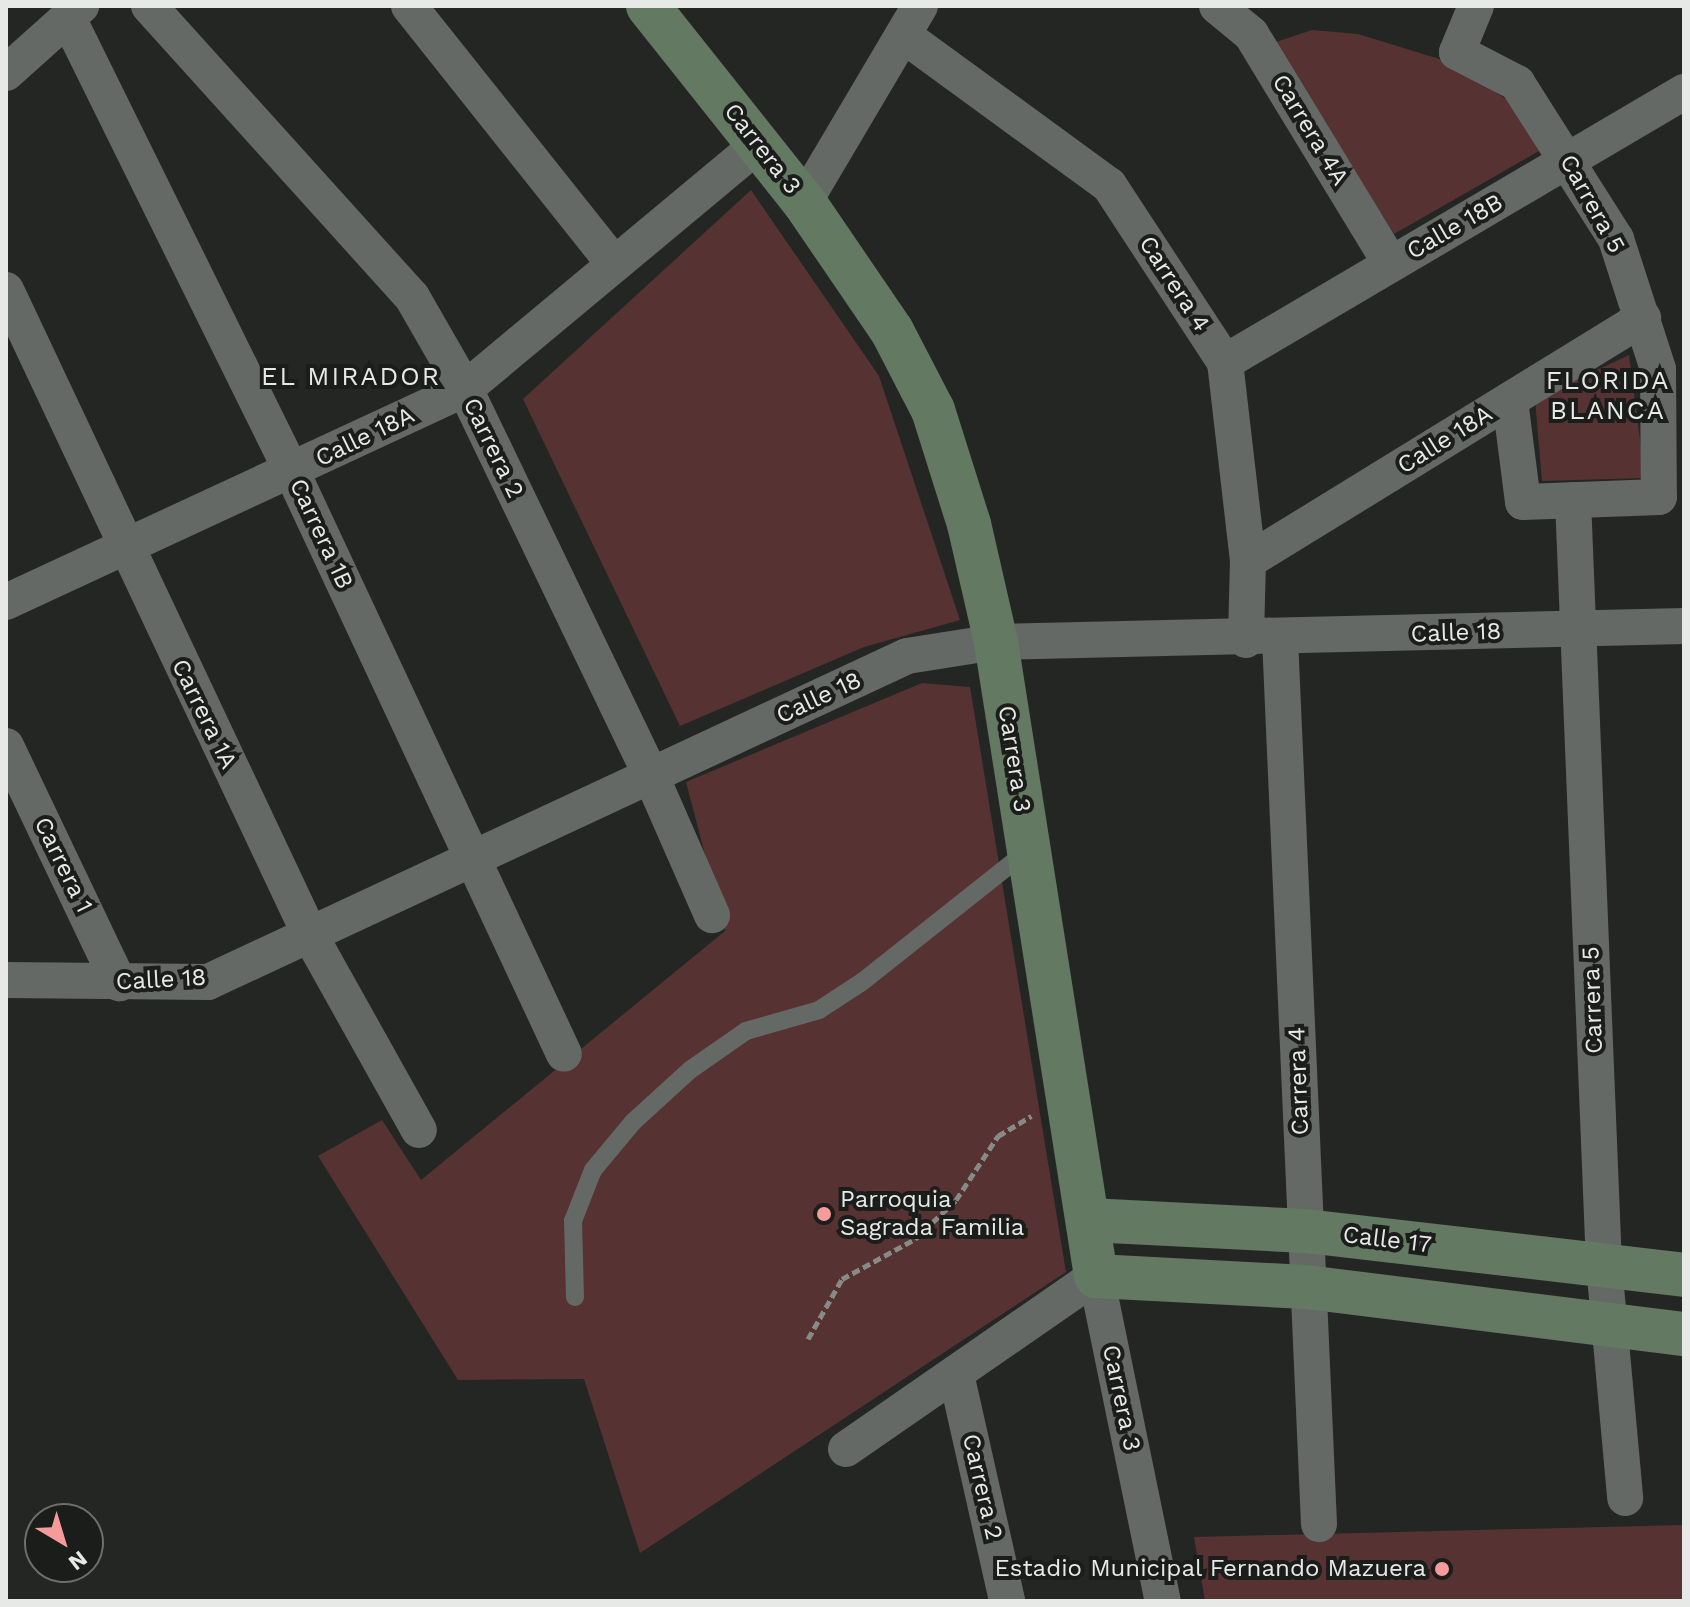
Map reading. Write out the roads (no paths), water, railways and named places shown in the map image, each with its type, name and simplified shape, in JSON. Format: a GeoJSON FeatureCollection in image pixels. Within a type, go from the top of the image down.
{"type":"FeatureCollection","features":[{"type":"Feature","properties":{"kind":"street","name":"Carrera 2"},"geometry":{"type":"LineString","coordinates":[[149,6],[412,297],[465,389],[651,776],[712,915]]}},
{"type":"Feature","properties":{"kind":"street"},"geometry":{"type":"LineString","coordinates":[[409,6],[614,264]]}},
{"type":"Feature","properties":{"kind":"street","name":"Carrera 3"},"geometry":{"type":"LineString","coordinates":[[648,6],[804,202],[892,331],[933,410],[969,524],[996,642],[1096,1276],[1163,1601]]}},
{"type":"Feature","properties":{"kind":"street","name":"Carrera 4A"},"geometry":{"type":"LineString","coordinates":[[1217,6],[1251,34],[1391,264]]}},
{"type":"Feature","properties":{"kind":"street","name":"Carrera 5"},"geometry":{"type":"LineString","coordinates":[[1476,6],[1457,52],[1517,83],[1616,239],[1643,318],[1673,431],[1659,497],[1573,500],[1604,1265],[1625,1498]]}},
{"type":"Feature","properties":{"kind":"street"},"geometry":{"type":"LineString","coordinates":[[6,73],[75,12]]}},
{"type":"Feature","properties":{"kind":"street","name":"Carrera 1B"},"geometry":{"type":"LineString","coordinates":[[75,12],[564,1054]]}},
{"type":"Feature","properties":{"kind":"street"},"geometry":{"type":"LineString","coordinates":[[804,202],[912,20]]}},
{"type":"Feature","properties":{"kind":"street","name":"Carrera 4"},"geometry":{"type":"LineString","coordinates":[[912,20],[1109,185],[1225,362],[1248,561],[1263,639],[1306,1231],[1306,1287],[1319,1524]]}},
{"type":"Feature","properties":{"kind":"street","name":"Calle 18B"},"geometry":{"type":"LineString","coordinates":[[1225,362],[1684,92]]}},
{"type":"Feature","properties":{"kind":"street","name":"Calle 18A"},"geometry":{"type":"LineString","coordinates":[[6,602],[126,551],[465,389],[758,145]]}},
{"type":"Feature","properties":{"kind":"street","name":"Carrera 1A"},"geometry":{"type":"LineString","coordinates":[[6,290],[126,551],[311,937],[419,1130]]}},
{"type":"Feature","properties":{"kind":"street","name":"Calle 18A"},"geometry":{"type":"LineString","coordinates":[[1248,561],[1643,318]]}},
{"type":"Feature","properties":{"kind":"street"},"geometry":{"type":"LineString","coordinates":[[1510,400],[1523,502],[1573,500]]}},
{"type":"Feature","properties":{"kind":"street","name":"Calle 18"},"geometry":{"type":"LineString","coordinates":[[6,980],[208,982],[311,937],[472,858],[907,656],[996,642],[1263,639],[1684,626]]}},
{"type":"Feature","properties":{"kind":"street","name":"Carrera 1"},"geometry":{"type":"LineString","coordinates":[[6,746],[119,983]]}},
{"type":"Feature","properties":{"kind":"street","name":"Calle 17"},"geometry":{"type":"LineString","coordinates":[[1089,1220],[1306,1231],[1684,1275]]}},
{"type":"Feature","properties":{"kind":"street"},"geometry":{"type":"LineString","coordinates":[[846,1449],[1096,1276],[1306,1287],[1684,1334]]}},
{"type":"Feature","properties":{"kind":"street","name":"Carrera 2"},"geometry":{"type":"LineString","coordinates":[[956,1374],[1007,1601]]}},
{"type":"Feature","properties":{"kind":"lane"},"geometry":{"type":"LineString","coordinates":[[575,1297],[573,1221],[593,1170],[633,1122],[690,1070],[746,1031],[819,1010],[862,982],[1029,850]]}},
{"type":"Feature","properties":{"kind":"place","name":"Parroquia Sagrada Familia"},"geometry":{"type":"Point","coordinates":[824,1214]}},
{"type":"Feature","properties":{"kind":"place","name":"Estadio Municipal Fernando Mazuera"},"geometry":{"type":"Point","coordinates":[1442,1569]}},
{"type":"Feature","properties":{"kind":"district","name":"EL MIRADOR"},"geometry":{"type":"Point","coordinates":[351,377]}},
{"type":"Feature","properties":{"kind":"district","name":"FLORIDA BLANCA"},"geometry":{"type":"Point","coordinates":[1608,396]}}]}
